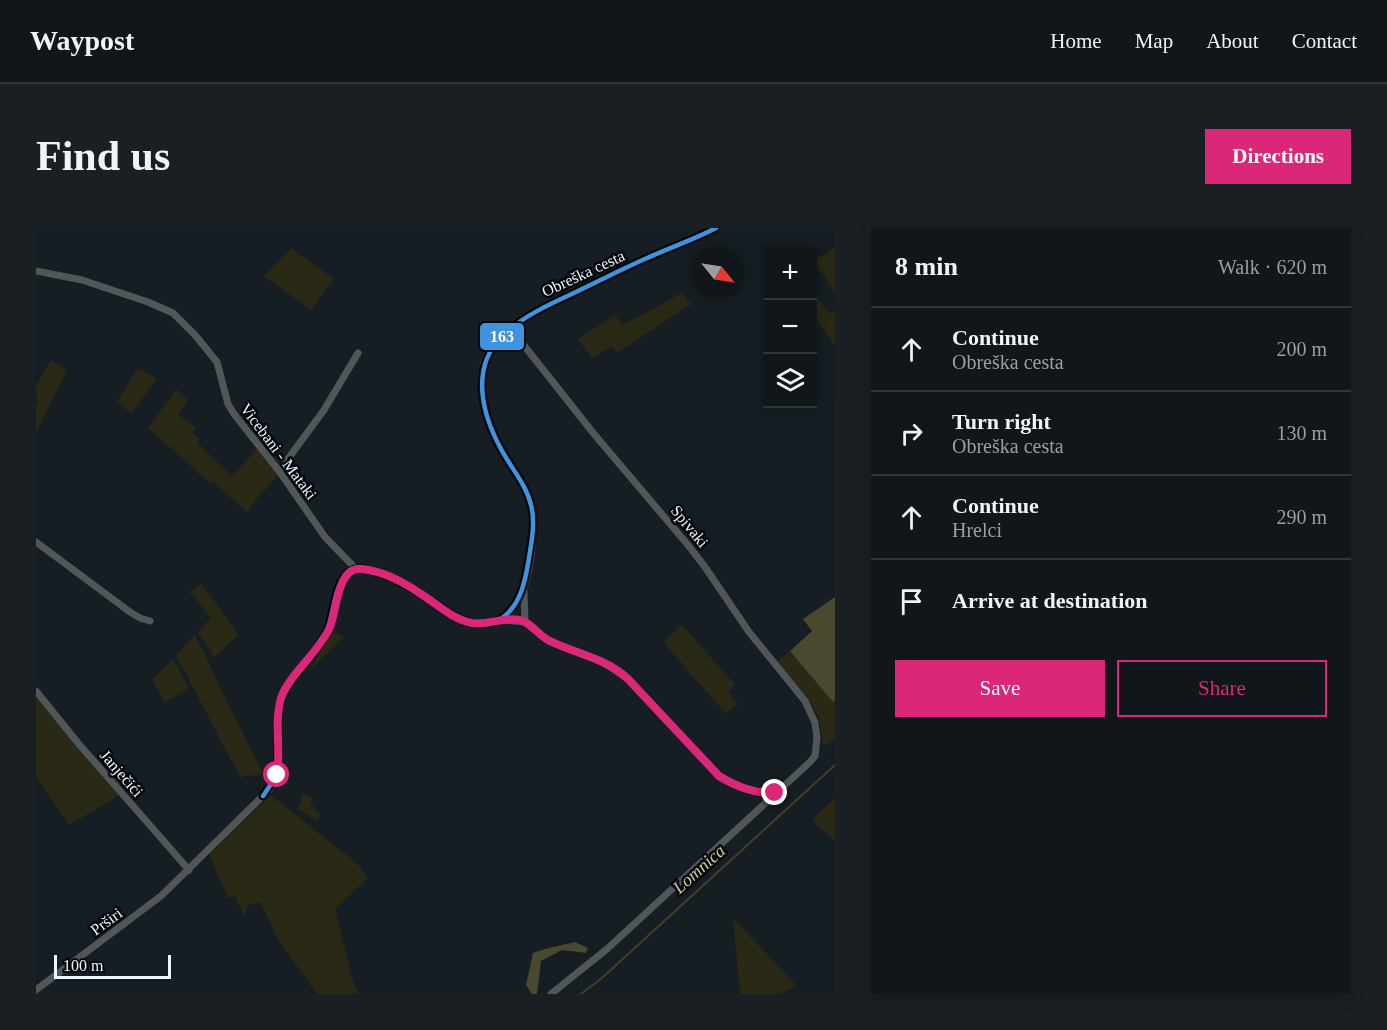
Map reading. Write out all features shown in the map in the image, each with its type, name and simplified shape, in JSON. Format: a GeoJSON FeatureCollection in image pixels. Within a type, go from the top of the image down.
{"type":"FeatureCollection","features":[{"type":"Feature","properties":{"kind":"street","name":"Obreška cesta"},"geometry":{"type":"LineString","coordinates":[[500,620],[512,608],[524,589],[533,528],[532,506],[495,437],[486,408],[481,379],[482,369],[490,349],[511,329],[542,307],[621,269],[716,228]]}},
{"type":"Feature","properties":{"kind":"street","name":"Vicebani - Mataki"},"geometry":{"type":"LineString","coordinates":[[36,271],[82,280],[148,302],[181,320],[213,355],[219,366],[231,409],[279,471],[325,537],[356,569]]}},
{"type":"Feature","properties":{"kind":"street","name":"Spivaki"},"geometry":{"type":"LineString","coordinates":[[511,329],[594,434],[694,552],[749,632],[805,701],[815,723],[817,738],[815,756],[775,793]]}},
{"type":"Feature","properties":{"kind":"street"},"geometry":{"type":"LineString","coordinates":[[279,471],[324,410],[358,353]]}},
{"type":"Feature","properties":{"kind":"street"},"geometry":{"type":"LineString","coordinates":[[36,542],[130,612],[150,621]]}},
{"type":"Feature","properties":{"kind":"street"},"geometry":{"type":"LineString","coordinates":[[189,870],[269,790],[274,782],[279,765],[279,717],[282,697],[326,634],[333,617],[339,588],[347,575],[356,569],[367,570],[396,580],[460,620],[484,624],[500,620],[525,622],[547,640],[603,662],[621,673],[719,776],[735,785],[751,790],[767,794],[775,793]]}},
{"type":"Feature","properties":{"kind":"street"},"geometry":{"type":"LineString","coordinates":[[524,589],[525,622]]}},
{"type":"Feature","properties":{"kind":"street","name":"Janječići"},"geometry":{"type":"LineString","coordinates":[[36,691],[78,743],[189,870]]}},
{"type":"Feature","properties":{"kind":"street"},"geometry":{"type":"LineString","coordinates":[[551,994],[607,949],[733,835],[775,793]]}},
{"type":"Feature","properties":{"kind":"street","name":"Prširi"},"geometry":{"type":"LineString","coordinates":[[36,990],[139,913],[189,870]]}},
{"type":"Feature","properties":{"kind":"shaded area"},"geometry":{"type":"Polygon","coordinates":[[[835,247],[835,293],[817,266],[817,259],[835,247]]]}},
{"type":"Feature","properties":{"kind":"shaded area"},"geometry":{"type":"Polygon","coordinates":[[[291,248],[334,279],[311,310],[264,276],[291,248]]]}},
{"type":"Feature","properties":{"kind":"shaded area"},"geometry":{"type":"Polygon","coordinates":[[[682,293],[691,304],[617,353],[612,346],[592,358],[578,339],[615,315],[623,325],[682,293]]]}},
{"type":"Feature","properties":{"kind":"shaded area"},"geometry":{"type":"Polygon","coordinates":[[[817,298],[829,314],[835,310],[835,345],[817,320],[817,298]]]}},
{"type":"Feature","properties":{"kind":"shaded area"},"geometry":{"type":"Polygon","coordinates":[[[51,360],[67,370],[36,434],[36,406],[39,400],[36,398],[36,386],[51,360]]]}},
{"type":"Feature","properties":{"kind":"shaded area"},"geometry":{"type":"Polygon","coordinates":[[[138,368],[157,379],[131,413],[117,401],[138,368]]]}},
{"type":"Feature","properties":{"kind":"shaded area"},"geometry":{"type":"Polygon","coordinates":[[[176,390],[188,400],[178,415],[196,428],[193,433],[200,439],[197,443],[232,476],[257,449],[278,475],[247,512],[212,481],[210,483],[148,428],[176,390]]]}},
{"type":"Feature","properties":{"kind":"shaded area"},"geometry":{"type":"Polygon","coordinates":[[[201,583],[239,635],[214,657],[198,632],[211,618],[190,592],[201,583]]]}},
{"type":"Feature","properties":{"kind":"shaded area"},"geometry":{"type":"Polygon","coordinates":[[[682,625],[735,685],[728,693],[738,704],[726,714],[663,642],[682,625]]]}},
{"type":"Feature","properties":{"kind":"shaded area"},"geometry":{"type":"Polygon","coordinates":[[[333,632],[344,637],[308,672],[333,632]]]}},
{"type":"Feature","properties":{"kind":"shaded area"},"geometry":{"type":"Polygon","coordinates":[[[195,635],[263,774],[240,777],[176,655],[195,635]]]}},
{"type":"Feature","properties":{"kind":"shaded area"},"geometry":{"type":"Polygon","coordinates":[[[790,651],[833,701],[835,700],[835,738],[828,744],[823,745],[819,717],[811,703],[776,663],[790,651]]]}},
{"type":"Feature","properties":{"kind":"shaded area"},"geometry":{"type":"Polygon","coordinates":[[[173,659],[189,688],[165,702],[152,680],[173,659]]]}},
{"type":"Feature","properties":{"kind":"shaded area"},"geometry":{"type":"Polygon","coordinates":[[[36,695],[120,795],[69,825],[36,777],[36,695]]]}},
{"type":"Feature","properties":{"kind":"shaded area"},"geometry":{"type":"Polygon","coordinates":[[[302,794],[313,798],[310,804],[321,814],[317,821],[297,808],[302,794]]]}},
{"type":"Feature","properties":{"kind":"shaded area"},"geometry":{"type":"Polygon","coordinates":[[[271,795],[358,864],[368,878],[335,909],[353,981],[359,994],[317,994],[279,941],[260,902],[248,905],[244,916],[235,896],[228,898],[209,855],[271,795]]]}},
{"type":"Feature","properties":{"kind":"shaded area"},"geometry":{"type":"Polygon","coordinates":[[[835,797],[835,840],[813,820],[835,797]]]}},
{"type":"Feature","properties":{"kind":"shaded area"},"geometry":{"type":"Polygon","coordinates":[[[733,918],[797,986],[780,994],[740,994],[733,918]]]}},
{"type":"Feature","properties":{"kind":"green space"},"geometry":{"type":"Polygon","coordinates":[[[835,597],[835,700],[833,702],[790,651],[812,631],[803,619],[835,597]]]}},
{"type":"Feature","properties":{"kind":"green space"},"geometry":{"type":"Polygon","coordinates":[[[575,942],[588,948],[586,953],[562,950],[541,961],[537,994],[532,994],[526,985],[533,953],[575,942]]]}},
{"type":"Feature","properties":{"kind":"waterway","name":"Lomnica"},"geometry":{"type":"LineString","coordinates":[[581,994],[603,977],[835,765]]}},
{"type":"Feature","properties":{"kind":"transit line","name":"163"},"geometry":{"type":"LineString","coordinates":[[263,796],[277,775],[279,707],[288,687],[325,635],[339,585],[349,572],[355,569],[365,569],[391,578],[449,613],[473,623],[485,624],[497,621],[508,613],[516,602],[524,584],[528,564],[532,512],[526,490],[494,435],[482,391],[486,362],[502,336],[519,322],[547,306],[716,228]]}},
{"type":"Feature","properties":{"kind":"route"},"geometry":{"type":"LineString","coordinates":[[277,775],[279,707],[282,697],[331,625],[339,588],[344,579],[350,572],[360,568],[407,585],[460,620],[484,624],[500,620],[525,622],[547,640],[603,662],[628,679],[719,776],[735,785],[751,790],[767,794],[775,793]]}}]}
